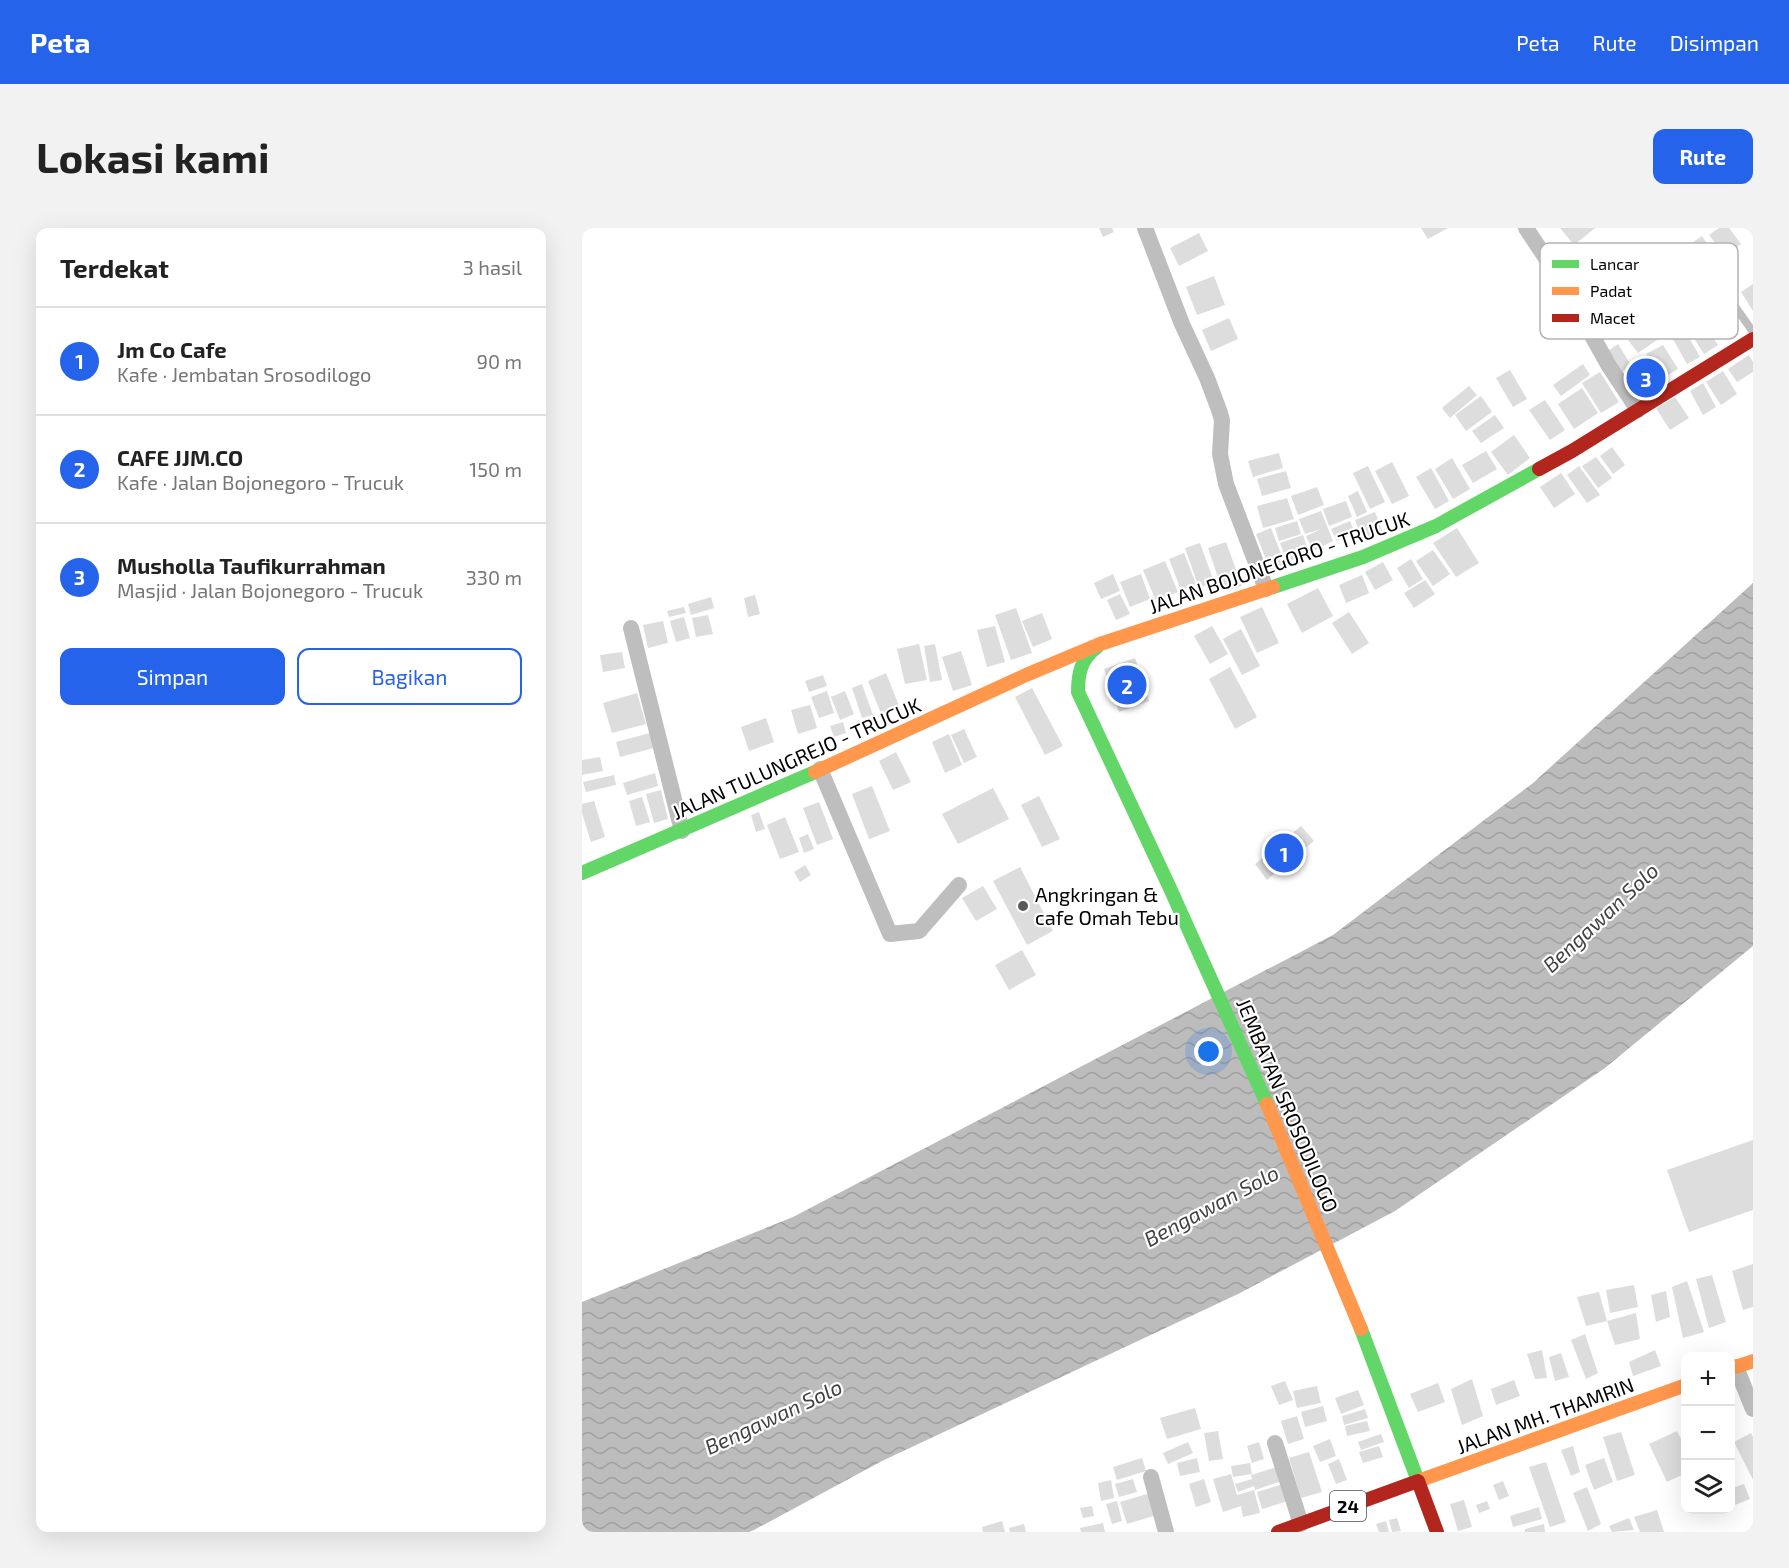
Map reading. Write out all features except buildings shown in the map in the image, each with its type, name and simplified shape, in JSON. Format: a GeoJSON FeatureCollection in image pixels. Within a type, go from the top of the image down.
{"type":"FeatureCollection","features":[{"type":"Feature","properties":{"kind":"main road","name":"JALAN BOJONEGORO - TRUCUK"},"geometry":{"type":"LineString","coordinates":[[1026,675],[1100,644],[1363,557],[1436,526],[1572,451],[1753,339]]}},
{"type":"Feature","properties":{"kind":"main road"},"geometry":{"type":"LineString","coordinates":[[1078,692],[1078,674],[1082,659],[1100,644]]}},
{"type":"Feature","properties":{"kind":"main road"},"geometry":{"type":"LineString","coordinates":[[1026,675],[1045,674],[1059,678],[1078,692]]}},
{"type":"Feature","properties":{"kind":"main road","name":"JALAN TULUNGREJO - TRUCUK"},"geometry":{"type":"LineString","coordinates":[[582,873],[682,831],[1026,675]]}},
{"type":"Feature","properties":{"kind":"main road","name":"JEMBATAN SROSODILOGO"},"geometry":{"type":"LineString","coordinates":[[1078,692],[1196,941],[1344,1285],[1437,1532]]}},
{"type":"Feature","properties":{"kind":"main road"},"geometry":{"type":"LineString","coordinates":[[1735,1367],[1753,1361]]}},
{"type":"Feature","properties":{"kind":"main road","name":"JALAN MH. THAMRIN"},"geometry":{"type":"LineString","coordinates":[[1418,1480],[1681,1387]]}},
{"type":"Feature","properties":{"kind":"main road","name":"24"},"geometry":{"type":"LineString","coordinates":[[1278,1532],[1418,1480]]}},
{"type":"Feature","properties":{"kind":"street"},"geometry":{"type":"LineString","coordinates":[[1145,228],[1182,324],[1219,410],[1222,420],[1220,454],[1224,476],[1266,589]]}},
{"type":"Feature","properties":{"kind":"street"},"geometry":{"type":"LineString","coordinates":[[1526,228],[1540,249]]}},
{"type":"Feature","properties":{"kind":"street"},"geometry":{"type":"LineString","coordinates":[[1594,339],[1638,410]]}},
{"type":"Feature","properties":{"kind":"street"},"geometry":{"type":"LineString","coordinates":[[631,628],[682,831]]}},
{"type":"Feature","properties":{"kind":"street"},"geometry":{"type":"LineString","coordinates":[[820,769],[890,934],[919,931],[959,885]]}},
{"type":"Feature","properties":{"kind":"street"},"geometry":{"type":"LineString","coordinates":[[1735,1372],[1753,1409]]}},
{"type":"Feature","properties":{"kind":"street"},"geometry":{"type":"LineString","coordinates":[[1275,1443],[1301,1524]]}},
{"type":"Feature","properties":{"kind":"street"},"geometry":{"type":"LineString","coordinates":[[1150,1477],[1166,1532]]}},
{"type":"Feature","properties":{"kind":"lane"},"geometry":{"type":"LineString","coordinates":[[1738,311],[1753,332]]}},
{"type":"Feature","properties":{"kind":"water","name":"Bengawan Solo"},"geometry":{"type":"Polygon","coordinates":[[[1753,583],[1753,946],[1605,1068],[1395,1211],[1238,1294],[882,1461],[754,1530],[749,1532],[582,1532],[582,1302],[793,1217],[1333,935],[1533,783],[1753,583]]]}},
{"type":"Feature","properties":{"kind":"traffic: fast"},"geometry":{"type":"LineString","coordinates":[[1273,587],[1363,557],[1436,526],[1539,469]]}},
{"type":"Feature","properties":{"kind":"traffic: fast"},"geometry":{"type":"LineString","coordinates":[[1097,647],[1087,656],[1081,667],[1078,692],[1169,886],[1267,1104]]}},
{"type":"Feature","properties":{"kind":"traffic: fast"},"geometry":{"type":"LineString","coordinates":[[582,873],[815,772]]}},
{"type":"Feature","properties":{"kind":"traffic: fast"},"geometry":{"type":"LineString","coordinates":[[1361,1329],[1418,1481]]}},
{"type":"Feature","properties":{"kind":"traffic: slow"},"geometry":{"type":"LineString","coordinates":[[815,772],[1026,675],[1100,644],[1273,587]]}},
{"type":"Feature","properties":{"kind":"traffic: slow"},"geometry":{"type":"LineString","coordinates":[[1267,1104],[1361,1329]]}},
{"type":"Feature","properties":{"kind":"traffic: slow"},"geometry":{"type":"LineString","coordinates":[[1735,1367],[1753,1361]]}},
{"type":"Feature","properties":{"kind":"traffic: slow"},"geometry":{"type":"LineString","coordinates":[[1418,1481],[1681,1387]]}},
{"type":"Feature","properties":{"kind":"traffic: jam"},"geometry":{"type":"LineString","coordinates":[[1539,469],[1753,339]]}},
{"type":"Feature","properties":{"kind":"traffic: jam"},"geometry":{"type":"LineString","coordinates":[[1278,1532],[1418,1481],[1437,1532]]}},
{"type":"Feature","properties":{"kind":"place","name":"Musholla Taufikurrahman"},"geometry":{"type":"Point","coordinates":[1646,378]}},
{"type":"Feature","properties":{"kind":"place","name":"CAFE JJM.CO"},"geometry":{"type":"Point","coordinates":[1127,685]}},
{"type":"Feature","properties":{"kind":"place","name":"Jm Co Cafe"},"geometry":{"type":"Point","coordinates":[1284,853]}},
{"type":"Feature","properties":{"kind":"place","name":"Angkringan & cafe Omah Tebu"},"geometry":{"type":"Point","coordinates":[1023,906]}}]}
